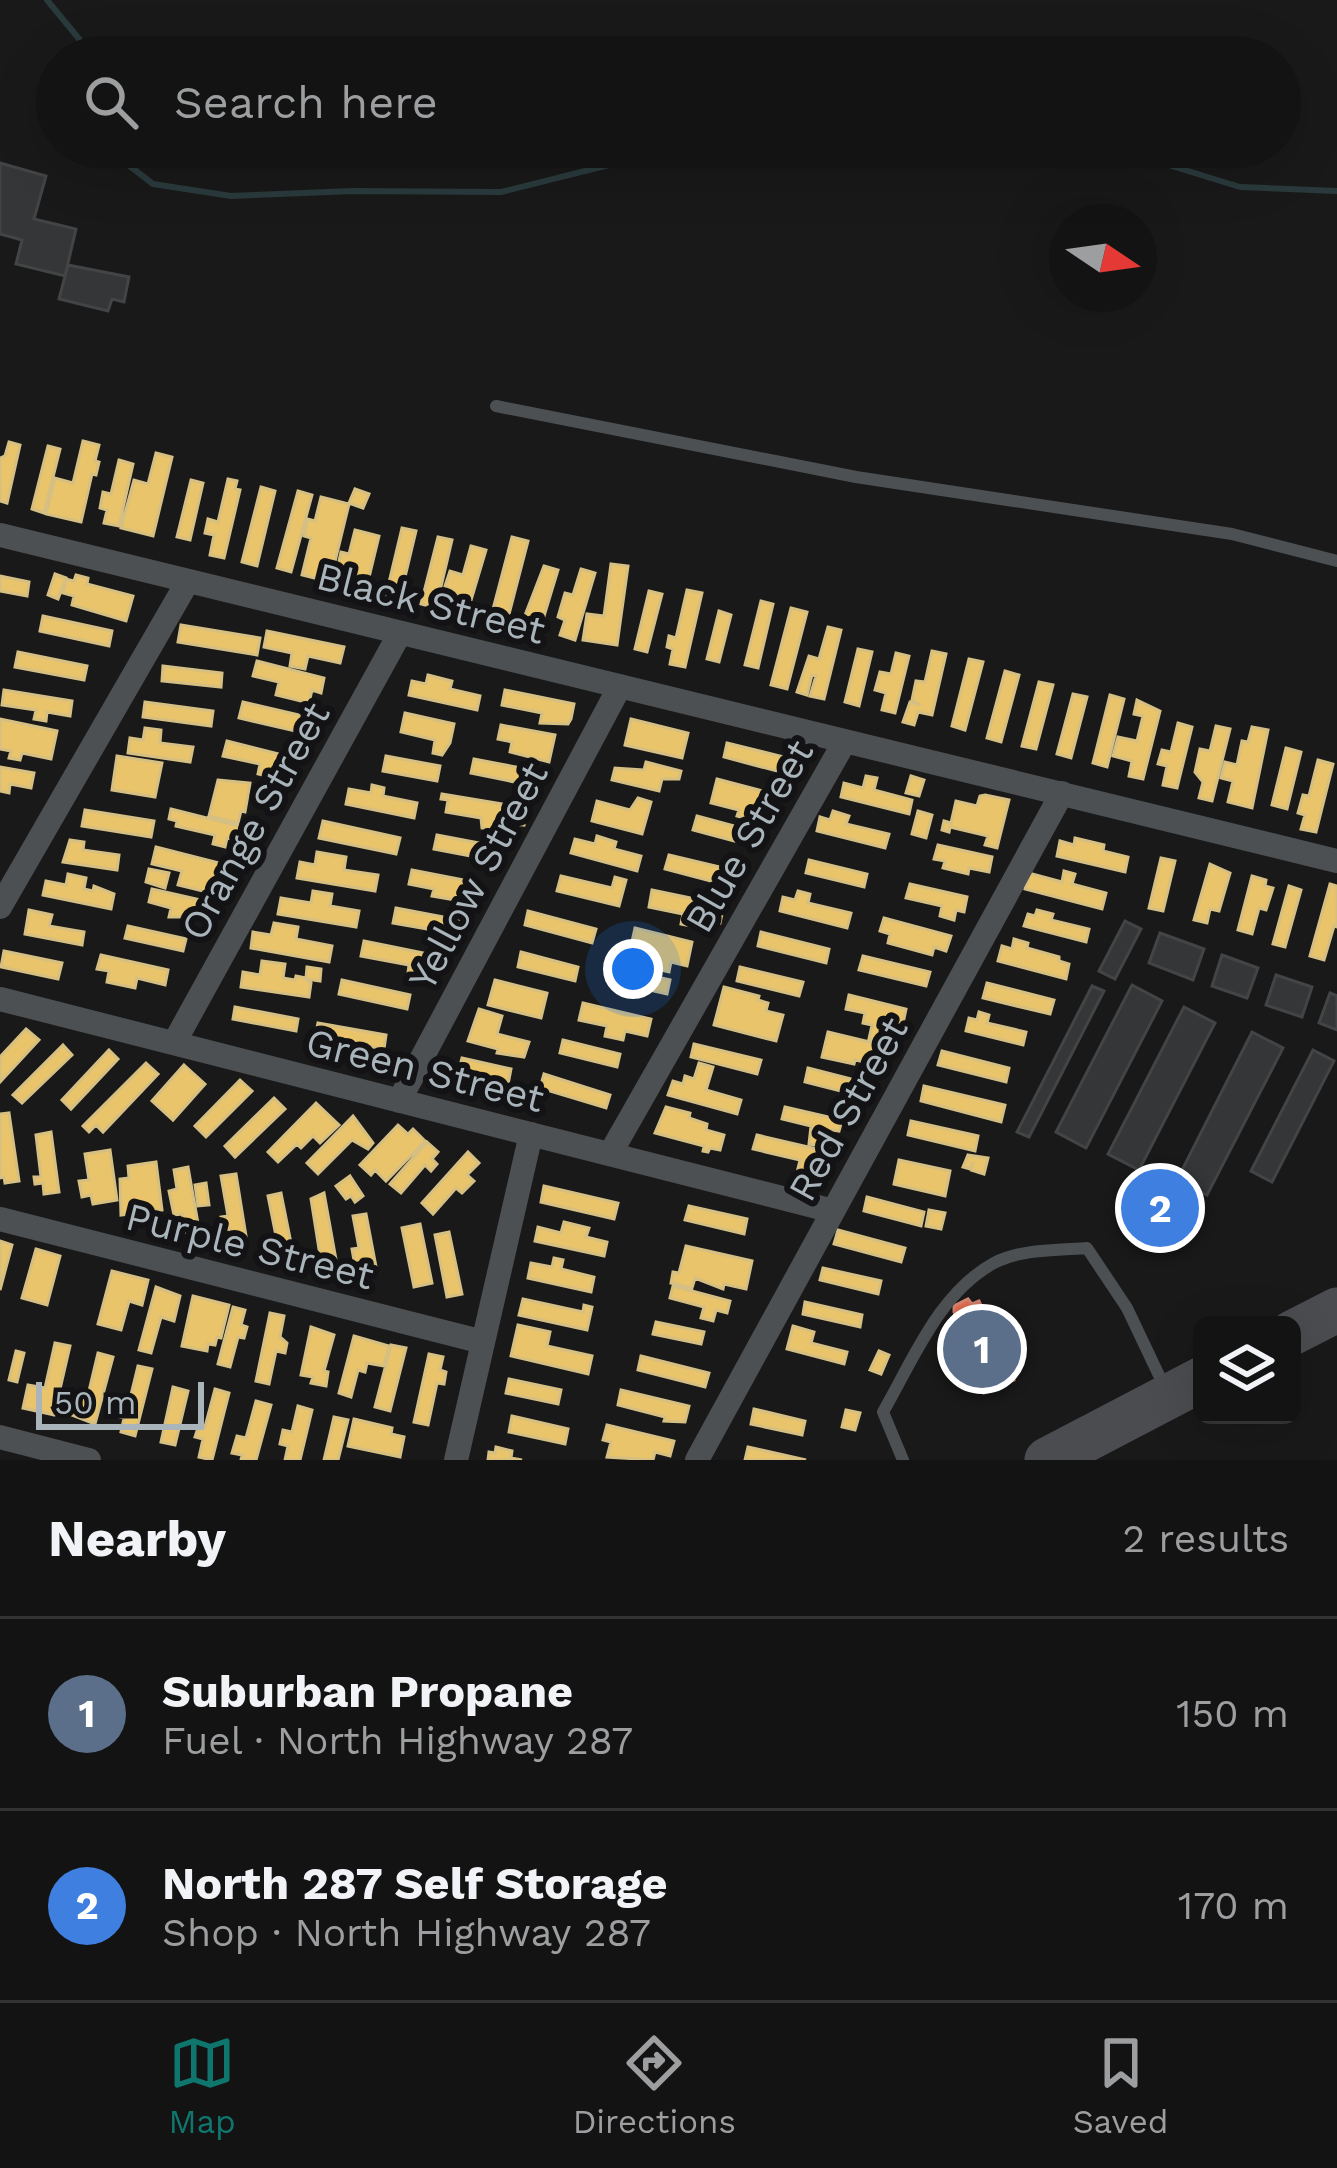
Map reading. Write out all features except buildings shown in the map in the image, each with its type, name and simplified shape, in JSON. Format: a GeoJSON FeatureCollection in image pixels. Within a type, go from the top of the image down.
{"type":"FeatureCollection","features":[{"type":"Feature","properties":{"kind":"highway"},"geometry":{"type":"LineString","coordinates":[[1301,1328],[1337,1310]]}},
{"type":"Feature","properties":{"kind":"highway"},"geometry":{"type":"LineString","coordinates":[[1047,1460],[1185,1388]]}},
{"type":"Feature","properties":{"kind":"street","name":"Black Street"},"geometry":{"type":"LineString","coordinates":[[0,536],[1337,861]]}},
{"type":"Feature","properties":{"kind":"street"},"geometry":{"type":"LineString","coordinates":[[0,907],[188,581]]}},
{"type":"Feature","properties":{"kind":"street","name":"Orange Street"},"geometry":{"type":"LineString","coordinates":[[174,1043],[400,633]]}},
{"type":"Feature","properties":{"kind":"street","name":"Yellow Street"},"geometry":{"type":"LineString","coordinates":[[399,1101],[620,686]]}},
{"type":"Feature","properties":{"kind":"street","name":"Blue Street"},"geometry":{"type":"LineString","coordinates":[[610,1154],[845,741]]}},
{"type":"Feature","properties":{"kind":"street","name":"Red Street"},"geometry":{"type":"LineString","coordinates":[[697,1460],[1062,793]]}},
{"type":"Feature","properties":{"kind":"street","name":"Green Street"},"geometry":{"type":"LineString","coordinates":[[0,999],[833,1211]]}},
{"type":"Feature","properties":{"kind":"street"},"geometry":{"type":"LineString","coordinates":[[456,1460],[530,1134]]}},
{"type":"Feature","properties":{"kind":"street","name":"Purple Street"},"geometry":{"type":"LineString","coordinates":[[0,1219],[483,1342]]}},
{"type":"Feature","properties":{"kind":"street"},"geometry":{"type":"LineString","coordinates":[[0,1437],[88,1460]]}},
{"type":"Feature","properties":{"kind":"lane"},"geometry":{"type":"LineString","coordinates":[[496,406],[856,477],[1232,534],[1337,561]]}},
{"type":"Feature","properties":{"kind":"lane"},"geometry":{"type":"LineString","coordinates":[[903,1460],[883,1412],[950,1298],[996,1261],[1088,1248],[1185,1388]]}},
{"type":"Feature","properties":{"kind":"waterway"},"geometry":{"type":"LineString","coordinates":[[47,0],[77,36]]}},
{"type":"Feature","properties":{"kind":"waterway"},"geometry":{"type":"LineString","coordinates":[[132,168],[153,184],[231,196],[501,192],[597,168]]}},
{"type":"Feature","properties":{"kind":"waterway"},"geometry":{"type":"LineString","coordinates":[[1178,168],[1240,187],[1337,191]]}},
{"type":"Feature","properties":{"kind":"place","name":"North 287 Self Storage"},"geometry":{"type":"Point","coordinates":[1160,1208]}},
{"type":"Feature","properties":{"kind":"place","name":"Suburban Propane"},"geometry":{"type":"Point","coordinates":[982,1349]}}]}
